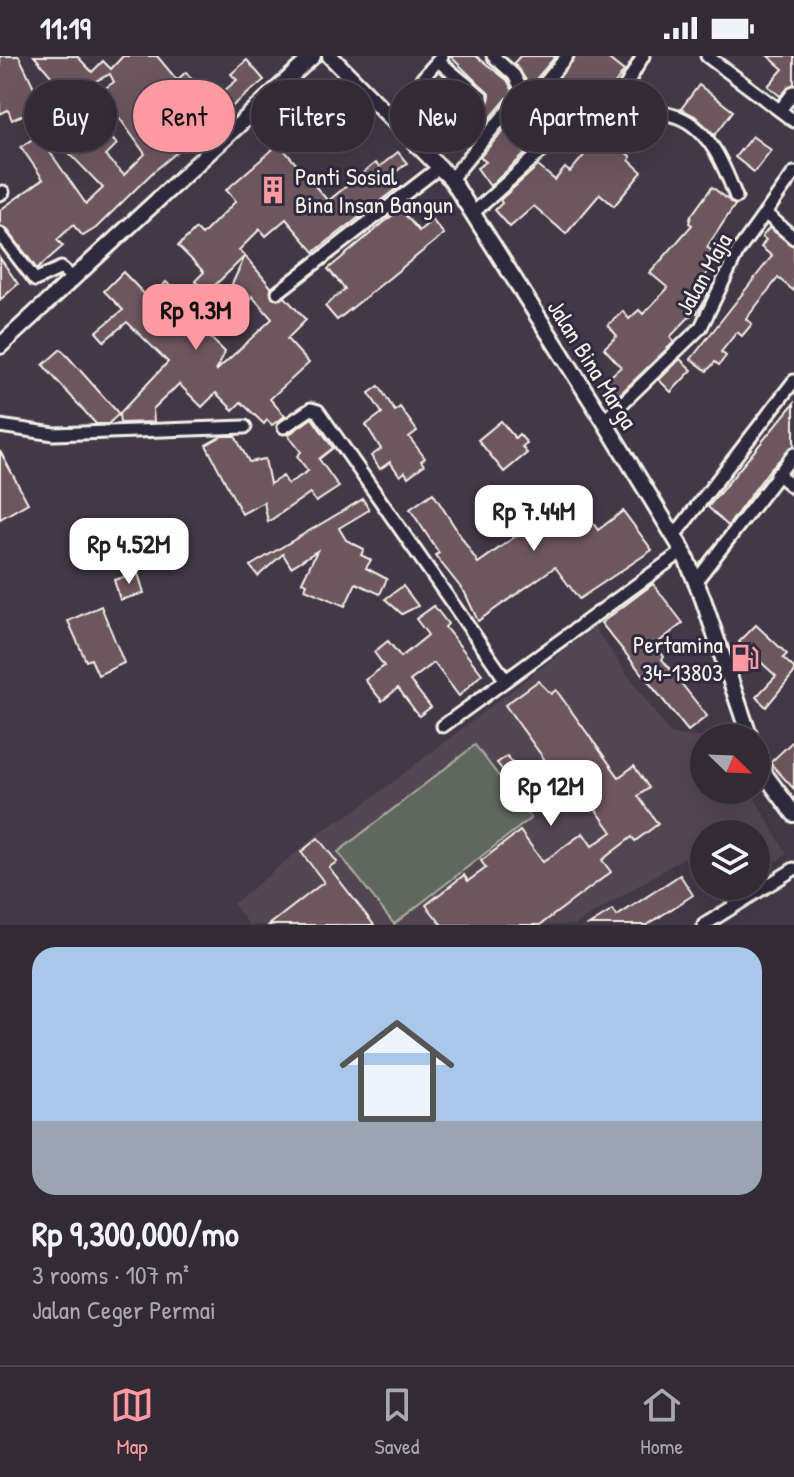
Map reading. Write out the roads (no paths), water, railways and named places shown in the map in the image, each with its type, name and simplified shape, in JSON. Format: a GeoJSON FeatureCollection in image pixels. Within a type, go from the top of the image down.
{"type":"FeatureCollection","features":[{"type":"Feature","properties":{"kind":"street"},"geometry":{"type":"LineString","coordinates":[[0,346],[313,56]]}},
{"type":"Feature","properties":{"kind":"street","name":"Jalan Bina Marga"},"geometry":{"type":"LineString","coordinates":[[330,56],[451,179],[604,421],[683,551],[745,724]]}},
{"type":"Feature","properties":{"kind":"street"},"geometry":{"type":"LineString","coordinates":[[493,56],[517,80]]}},
{"type":"Feature","properties":{"kind":"street"},"geometry":{"type":"LineString","coordinates":[[547,80],[567,56]]}},
{"type":"Feature","properties":{"kind":"street"},"geometry":{"type":"LineString","coordinates":[[643,56],[624,89],[625,99],[632,106],[685,121],[714,148],[736,197]]}},
{"type":"Feature","properties":{"kind":"street"},"geometry":{"type":"LineString","coordinates":[[707,56],[794,121]]}},
{"type":"Feature","properties":{"kind":"street"},"geometry":{"type":"LineString","coordinates":[[421,80],[440,59],[463,80]]}},
{"type":"Feature","properties":{"kind":"street"},"geometry":{"type":"LineString","coordinates":[[780,110],[794,92]]}},
{"type":"Feature","properties":{"kind":"street"},"geometry":{"type":"LineString","coordinates":[[451,179],[501,121]]}},
{"type":"Feature","properties":{"kind":"street"},"geometry":{"type":"LineString","coordinates":[[473,213],[541,152]]}},
{"type":"Feature","properties":{"kind":"street"},"geometry":{"type":"LineString","coordinates":[[278,292],[441,166]]}},
{"type":"Feature","properties":{"kind":"street","name":"Jalan Maja"},"geometry":{"type":"LineString","coordinates":[[604,421],[701,327],[728,269],[794,173]]}},
{"type":"Feature","properties":{"kind":"street"},"geometry":{"type":"LineString","coordinates":[[765,213],[794,238]]}},
{"type":"Feature","properties":{"kind":"street"},"geometry":{"type":"LineString","coordinates":[[0,234],[35,280],[61,268],[74,279]]}},
{"type":"Feature","properties":{"kind":"street"},"geometry":{"type":"LineString","coordinates":[[674,536],[794,381]]}},
{"type":"Feature","properties":{"kind":"street"},"geometry":{"type":"LineString","coordinates":[[284,427],[311,409],[318,411],[505,679]]}},
{"type":"Feature","properties":{"kind":"street"},"geometry":{"type":"LineString","coordinates":[[0,426],[54,434],[245,427]]}},
{"type":"Feature","properties":{"kind":"street"},"geometry":{"type":"LineString","coordinates":[[696,581],[794,454]]}},
{"type":"Feature","properties":{"kind":"street"},"geometry":{"type":"LineString","coordinates":[[777,474],[794,488]]}},
{"type":"Feature","properties":{"kind":"street"},"geometry":{"type":"LineString","coordinates":[[443,726],[683,551]]}},
{"type":"Feature","properties":{"kind":"street"},"geometry":{"type":"LineString","coordinates":[[770,781],[794,813]]}},
{"type":"Feature","properties":{"kind":"street"},"geometry":{"type":"LineString","coordinates":[[704,925],[794,869]]}},
{"type":"Feature","properties":{"kind":"place","name":"Panti Sosial Bina Insan Bangun"},"geometry":{"type":"Point","coordinates":[273,190]}},
{"type":"Feature","properties":{"kind":"place","name":"Pertamina 34-13803"},"geometry":{"type":"Point","coordinates":[745,658]}}]}
